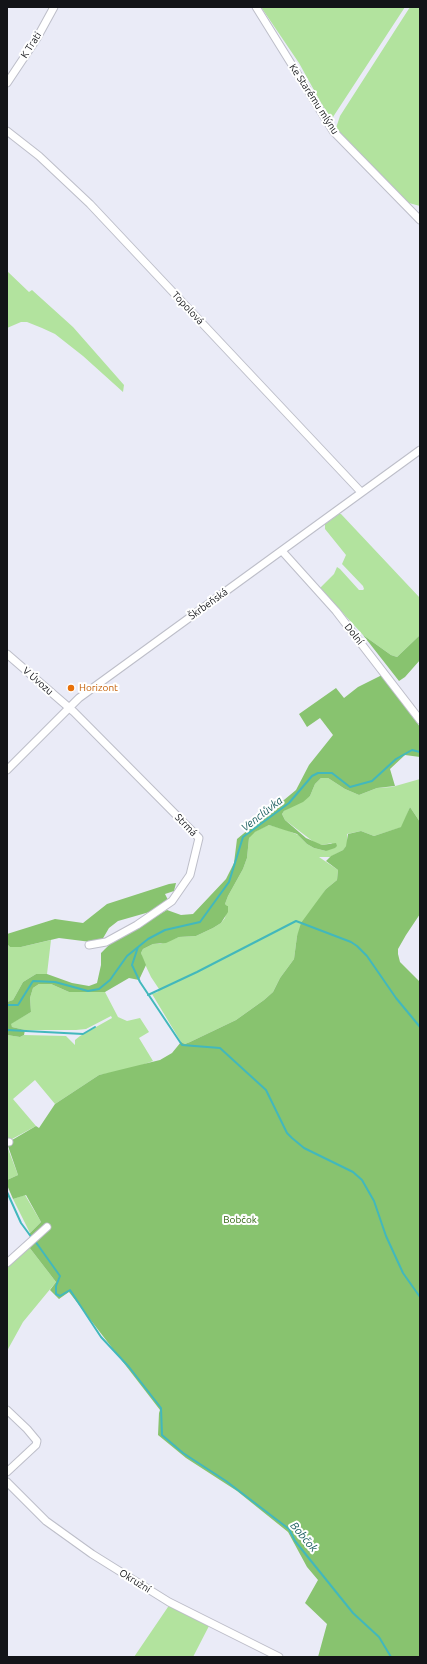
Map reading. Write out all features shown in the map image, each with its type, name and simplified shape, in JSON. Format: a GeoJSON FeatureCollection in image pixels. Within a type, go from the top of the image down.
{"type":"FeatureCollection","features":[{"type":"Feature","properties":{"kind":"street","name":"K Trati"},"geometry":{"type":"LineString","coordinates":[[7,83],[37,38],[54,7]]}},
{"type":"Feature","properties":{"kind":"street","name":"Ke Starému mlýnu"},"geometry":{"type":"LineString","coordinates":[[256,7],[333,131],[418,218]]}},
{"type":"Feature","properties":{"kind":"street","name":"Topolová"},"geometry":{"type":"LineString","coordinates":[[7,131],[39,156],[90,204],[362,492]]}},
{"type":"Feature","properties":{"kind":"street","name":"Škrbeňská"},"geometry":{"type":"LineString","coordinates":[[7,770],[79,698],[420,450]]}},
{"type":"Feature","properties":{"kind":"street","name":"Dolní"},"geometry":{"type":"LineString","coordinates":[[282,551],[336,611],[420,720]]}},
{"type":"Feature","properties":{"kind":"street","name":"V Úvozu"},"geometry":{"type":"LineString","coordinates":[[7,654],[68,708]]}},
{"type":"Feature","properties":{"kind":"street","name":"Strmá"},"geometry":{"type":"LineString","coordinates":[[68,708],[199,838],[190,875],[172,902],[137,925],[106,942],[89,945]]}},
{"type":"Feature","properties":{"kind":"street"},"geometry":{"type":"LineString","coordinates":[[7,1263],[47,1227]]}},
{"type":"Feature","properties":{"kind":"street"},"geometry":{"type":"LineString","coordinates":[[7,1410],[37,1441],[36,1445],[7,1472]]}},
{"type":"Feature","properties":{"kind":"street","name":"Okružní"},"geometry":{"type":"LineString","coordinates":[[7,1482],[46,1521],[98,1558],[169,1602],[279,1657]]}},
{"type":"Feature","properties":{"kind":"green space"},"geometry":{"type":"Polygon","coordinates":[[[261,7],[405,7],[333,117],[330,117],[299,63],[261,7]]]}},
{"type":"Feature","properties":{"kind":"green space"},"geometry":{"type":"Polygon","coordinates":[[[410,7],[420,7],[420,206],[409,203],[343,137],[336,128],[340,116],[410,7]]]}},
{"type":"Feature","properties":{"kind":"green space"},"geometry":{"type":"Polygon","coordinates":[[[7,271],[29,292],[32,290],[73,327],[124,385],[123,392],[83,356],[55,334],[27,322],[21,322],[7,328],[7,271]]]}},
{"type":"Feature","properties":{"kind":"green space"},"geometry":{"type":"Polygon","coordinates":[[[341,514],[420,598],[420,635],[397,657],[391,655],[363,635],[320,588],[334,574],[337,567],[359,590],[364,589],[363,586],[342,564],[346,555],[325,529],[325,524],[341,514]]]}},
{"type":"Feature","properties":{"kind":"green space"},"geometry":{"type":"Polygon","coordinates":[[[363,635],[391,655],[397,657],[420,635],[420,660],[405,677],[399,681],[363,635]]]}},
{"type":"Feature","properties":{"kind":"green space"},"geometry":{"type":"Polygon","coordinates":[[[382,675],[420,727],[420,757],[405,755],[390,769],[395,786],[377,788],[359,795],[345,789],[328,778],[321,778],[315,784],[310,796],[303,802],[284,811],[282,814],[285,820],[306,838],[322,845],[336,843],[337,846],[335,848],[326,851],[314,848],[307,844],[297,834],[269,825],[255,832],[249,838],[247,858],[243,869],[228,896],[225,904],[228,906],[228,912],[221,923],[196,936],[179,937],[166,943],[153,944],[143,949],[141,953],[146,965],[139,980],[129,978],[105,992],[69,992],[51,984],[39,984],[33,988],[30,998],[31,1012],[11,1024],[12,1027],[25,1030],[24,1035],[20,1037],[7,1035],[7,1002],[13,1000],[23,982],[36,974],[47,974],[72,983],[89,986],[97,983],[101,965],[101,953],[112,942],[167,910],[181,915],[193,914],[226,879],[234,863],[237,839],[296,790],[309,765],[333,735],[320,718],[307,727],[299,714],[336,688],[344,698],[358,687],[382,675]]]}},
{"type":"Feature","properties":{"kind":"green space"},"geometry":{"type":"Polygon","coordinates":[[[321,778],[328,778],[345,789],[359,795],[377,788],[392,787],[420,779],[420,822],[410,807],[402,827],[374,836],[361,831],[347,834],[347,845],[343,850],[330,857],[319,857],[338,870],[337,880],[326,889],[297,936],[294,959],[280,978],[273,992],[236,1020],[185,1044],[181,1042],[152,994],[158,992],[159,989],[151,977],[143,960],[141,953],[143,949],[153,944],[160,944],[179,937],[196,936],[221,923],[225,918],[227,907],[225,904],[228,896],[243,869],[247,858],[249,838],[251,834],[262,828],[269,825],[284,829],[298,835],[307,844],[314,848],[326,851],[332,843],[322,845],[315,843],[285,820],[282,814],[284,811],[310,796],[315,784],[321,778]]]}},
{"type":"Feature","properties":{"kind":"green space","name":"Bobčok"},"geometry":{"type":"Polygon","coordinates":[[[410,807],[420,822],[420,914],[398,949],[398,954],[400,962],[420,982],[420,1657],[318,1657],[327,1624],[305,1603],[318,1580],[307,1567],[288,1532],[237,1491],[186,1458],[158,1435],[160,1410],[69,1292],[59,1299],[50,1290],[56,1282],[29,1247],[30,1233],[41,1222],[26,1195],[13,1199],[7,1185],[7,1180],[18,1175],[7,1143],[36,1126],[39,1128],[55,1104],[99,1075],[160,1060],[172,1053],[181,1042],[185,1044],[190,1042],[236,1020],[264,1000],[273,992],[280,978],[294,959],[297,936],[301,923],[326,889],[337,880],[338,870],[326,861],[331,856],[343,850],[346,846],[348,834],[361,831],[374,836],[401,827],[410,807]]]}},
{"type":"Feature","properties":{"kind":"green space"},"geometry":{"type":"Polygon","coordinates":[[[176,883],[174,891],[165,894],[169,902],[160,909],[118,921],[109,928],[102,940],[91,942],[59,938],[21,947],[10,947],[7,944],[7,934],[55,919],[83,923],[107,904],[176,883]]]}},
{"type":"Feature","properties":{"kind":"green space"},"geometry":{"type":"Polygon","coordinates":[[[51,940],[47,974],[36,974],[23,982],[13,1000],[7,1002],[7,944],[10,947],[21,947],[51,940]]]}},
{"type":"Feature","properties":{"kind":"green space"},"geometry":{"type":"Polygon","coordinates":[[[39,984],[51,984],[69,992],[105,992],[118,1017],[127,1021],[140,1018],[149,1032],[139,1038],[153,1061],[131,1069],[99,1075],[55,1104],[35,1080],[13,1099],[36,1126],[12,1139],[7,1138],[7,1035],[20,1037],[24,1035],[66,1036],[75,1045],[75,1040],[80,1036],[112,1018],[111,1016],[86,1029],[76,1030],[25,1030],[12,1027],[10,1024],[31,1012],[30,998],[33,988],[39,984]]]}},
{"type":"Feature","properties":{"kind":"green space"},"geometry":{"type":"Polygon","coordinates":[[[7,1146],[18,1175],[7,1180],[7,1146]]]}},
{"type":"Feature","properties":{"kind":"green space"},"geometry":{"type":"Polygon","coordinates":[[[25,1195],[41,1222],[30,1233],[13,1199],[25,1195]]]}},
{"type":"Feature","properties":{"kind":"green space"},"geometry":{"type":"Polygon","coordinates":[[[29,1247],[56,1282],[23,1322],[7,1351],[7,1266],[29,1247]]]}},
{"type":"Feature","properties":{"kind":"green space"},"geometry":{"type":"Polygon","coordinates":[[[170,1604],[209,1626],[193,1657],[134,1657],[170,1604]]]}},
{"type":"Feature","properties":{"kind":"waterway","name":"Venclůvka"},"geometry":{"type":"LineString","coordinates":[[7,1005],[18,1005],[33,981],[55,982],[88,991],[99,989],[110,980],[127,956],[148,939],[165,930],[200,922],[229,882],[243,837],[289,803],[312,776],[318,773],[332,773],[350,787],[372,781],[396,759],[412,750],[420,752]]}},
{"type":"Feature","properties":{"kind":"waterway"},"geometry":{"type":"LineString","coordinates":[[148,995],[197,972],[296,921],[351,942],[357,946],[367,956],[396,998],[420,1027]]}},
{"type":"Feature","properties":{"kind":"waterway"},"geometry":{"type":"LineString","coordinates":[[138,947],[132,965],[140,982],[182,1045],[220,1048],[266,1090],[287,1133],[292,1138],[304,1148],[353,1172],[362,1180],[374,1201],[386,1236],[403,1273],[420,1297]]}},
{"type":"Feature","properties":{"kind":"waterway"},"geometry":{"type":"LineString","coordinates":[[7,1030],[83,1034],[95,1027]]}},
{"type":"Feature","properties":{"kind":"waterway","name":"Bobčok"},"geometry":{"type":"LineString","coordinates":[[7,1192],[21,1223],[32,1238]]}},
{"type":"Feature","properties":{"kind":"waterway","name":"Bobčok"},"geometry":{"type":"LineString","coordinates":[[35,1241],[60,1276],[56,1286],[56,1294],[60,1296],[70,1290],[101,1337],[129,1367],[161,1408],[162,1435],[183,1453],[226,1481],[289,1529],[295,1541],[353,1613],[379,1637],[391,1657]]}},
{"type":"Feature","properties":{"kind":"place","name":"Horizont"},"geometry":{"type":"Point","coordinates":[71,688]}}]}
